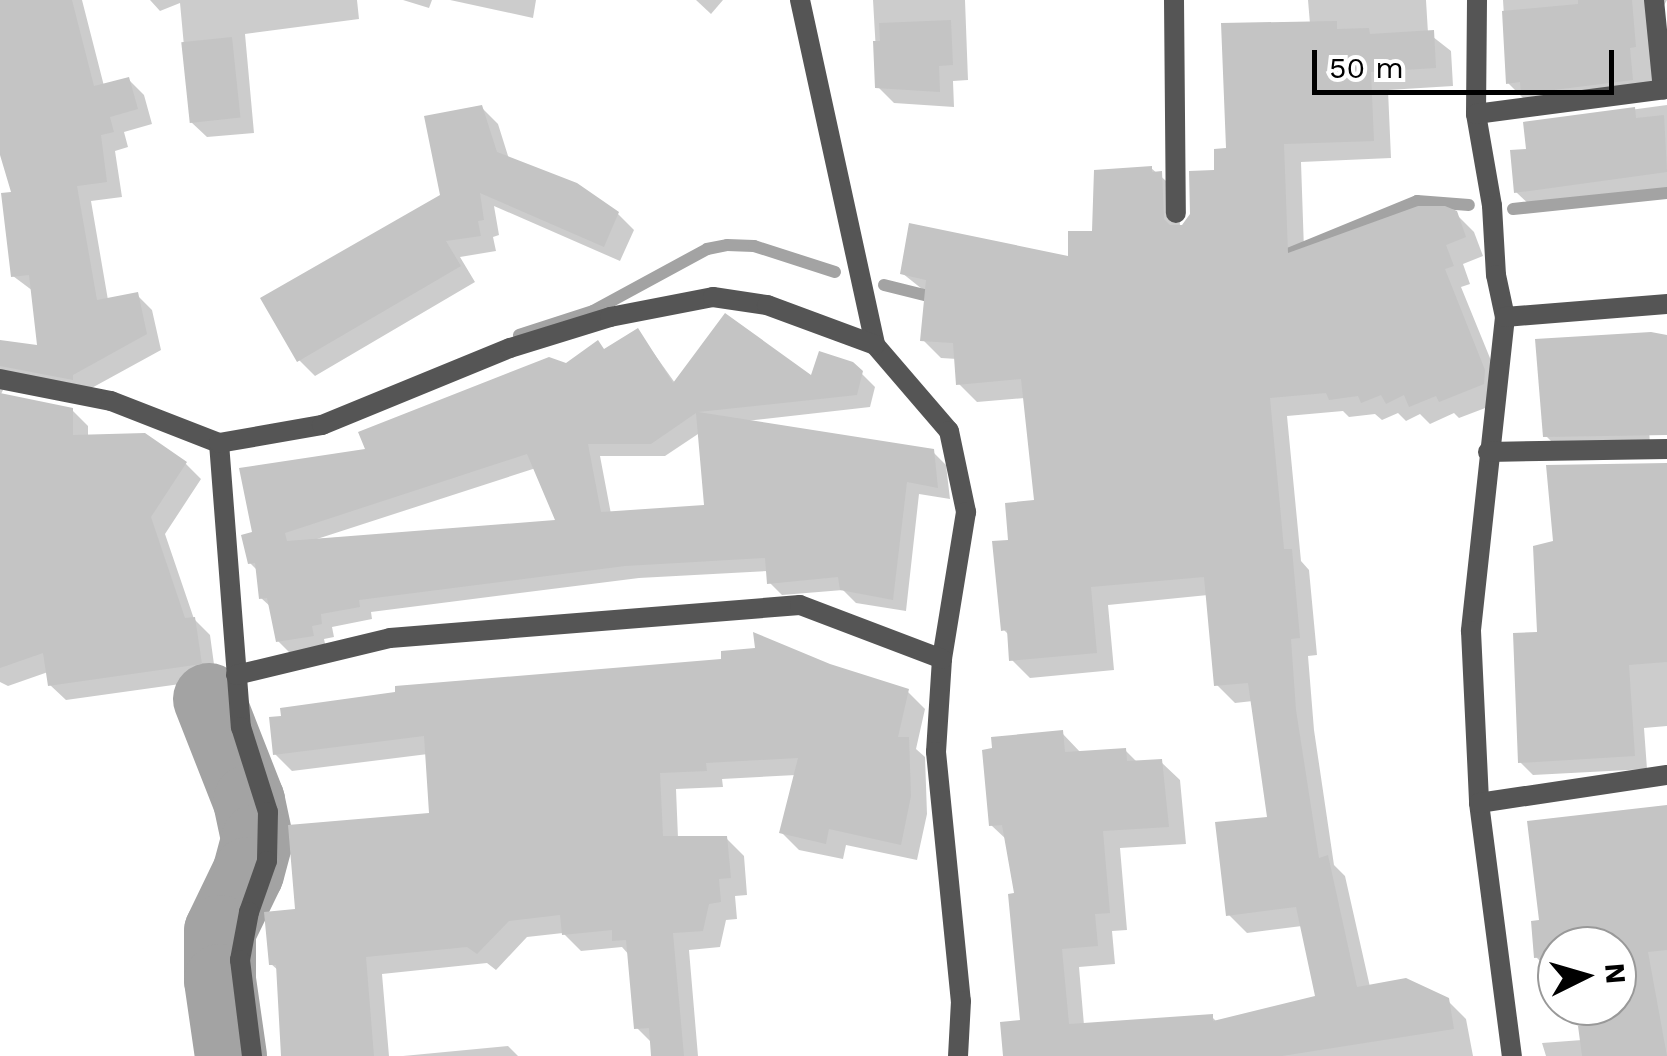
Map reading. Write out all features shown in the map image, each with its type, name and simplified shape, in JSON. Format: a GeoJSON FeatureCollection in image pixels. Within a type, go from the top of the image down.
{"type":"FeatureCollection","features":[{"type":"Feature","properties":{"kind":"street"},"geometry":{"type":"LineString","coordinates":[[800,0],[875,345],[949,431],[966,512],[942,659],[936,752],[960,1001],[958,1056]]}},
{"type":"Feature","properties":{"kind":"street"},"geometry":{"type":"LineString","coordinates":[[1174,0],[1176,212]]}},
{"type":"Feature","properties":{"kind":"street"},"geometry":{"type":"LineString","coordinates":[[1477,0],[1476,114],[1492,206],[1496,275],[1506,317],[1470,632],[1479,802],[1512,1056]]}},
{"type":"Feature","properties":{"kind":"street"},"geometry":{"type":"LineString","coordinates":[[1476,114],[1665,90],[1654,0]]}},
{"type":"Feature","properties":{"kind":"street"},"geometry":{"type":"LineString","coordinates":[[0,380],[111,401],[219,443],[322,425],[510,348],[610,317],[713,297],[768,305],[875,345]]}},
{"type":"Feature","properties":{"kind":"street"},"geometry":{"type":"LineString","coordinates":[[1506,317],[1667,304]]}},
{"type":"Feature","properties":{"kind":"street"},"geometry":{"type":"LineString","coordinates":[[219,443],[241,728],[268,812],[266,861],[249,912],[240,960],[251,1056]]}},
{"type":"Feature","properties":{"kind":"street"},"geometry":{"type":"LineString","coordinates":[[1488,452],[1667,449]]}},
{"type":"Feature","properties":{"kind":"street"},"geometry":{"type":"LineString","coordinates":[[236,675],[390,638],[800,604],[942,659]]}},
{"type":"Feature","properties":{"kind":"street"},"geometry":{"type":"LineString","coordinates":[[1479,802],[1667,775]]}},
{"type":"Feature","properties":{"kind":"building"},"geometry":{"type":"Polygon","coordinates":[[[0,0],[72,0],[94,86],[129,77],[138,109],[110,117],[114,132],[101,135],[107,182],[77,186],[97,300],[138,292],[147,334],[73,375],[73,380],[0,366],[0,340],[37,345],[29,275],[11,277],[1,193],[11,192],[0,155],[0,0]]]}},
{"type":"Feature","properties":{"kind":"building"},"geometry":{"type":"Polygon","coordinates":[[[1578,0],[1632,0],[1636,47],[1630,48],[1633,80],[1521,94],[1520,82],[1506,84],[1502,11],[1578,4],[1578,0]]]}},
{"type":"Feature","properties":{"kind":"building"},"geometry":{"type":"Polygon","coordinates":[[[951,20],[953,65],[939,66],[940,92],[875,88],[873,41],[880,41],[879,23],[951,20]]]}},
{"type":"Feature","properties":{"kind":"building"},"geometry":{"type":"Polygon","coordinates":[[[1337,21],[1337,29],[1369,28],[1370,34],[1434,30],[1436,68],[1371,72],[1374,141],[1284,144],[1288,253],[1418,206],[1445,206],[1457,211],[1466,237],[1446,245],[1454,266],[1445,269],[1485,370],[1484,384],[1439,402],[1436,396],[1409,407],[1404,395],[1386,404],[1381,395],[1361,403],[1358,396],[1329,400],[1326,393],[1270,398],[1284,549],[1292,549],[1300,638],[1291,639],[1296,710],[1319,858],[1328,855],[1357,987],[1406,978],[1449,998],[1454,1029],[1282,1056],[1003,1056],[1000,1022],[1020,1020],[1008,894],[1014,893],[1002,825],[989,826],[982,750],[992,748],[991,737],[1063,730],[1065,752],[1126,748],[1127,761],[1162,759],[1169,827],[1103,831],[1110,913],[1095,914],[1098,946],[1062,949],[1069,1024],[1213,1014],[1213,1021],[1315,996],[1296,907],[1226,916],[1215,822],[1267,817],[1248,683],[1214,686],[1204,577],[1091,587],[1097,653],[1009,661],[1007,630],[1001,631],[992,541],[1008,540],[1005,503],[1034,500],[1021,379],[956,385],[953,343],[920,341],[926,280],[900,274],[909,223],[1068,256],[1068,231],[1092,231],[1094,170],[1152,166],[1152,172],[1162,171],[1164,219],[1170,225],[1182,225],[1190,214],[1189,171],[1214,170],[1214,149],[1226,148],[1221,23],[1337,21]]]}},
{"type":"Feature","properties":{"kind":"building"},"geometry":{"type":"Polygon","coordinates":[[[232,37],[240,118],[190,123],[181,42],[232,37]]]}},
{"type":"Feature","properties":{"kind":"building"},"geometry":{"type":"Polygon","coordinates":[[[482,105],[497,152],[577,183],[619,212],[604,247],[480,193],[484,220],[478,221],[481,236],[446,241],[461,266],[297,362],[260,298],[440,195],[424,116],[482,105]]]}},
{"type":"Feature","properties":{"kind":"building"},"geometry":{"type":"Polygon","coordinates":[[[1635,107],[1636,118],[1664,115],[1667,172],[1514,193],[1510,150],[1526,149],[1523,122],[1635,107]]]}},
{"type":"Feature","properties":{"kind":"building"},"geometry":{"type":"Polygon","coordinates":[[[725,313],[811,375],[819,351],[853,362],[863,371],[857,395],[698,412],[934,449],[938,488],[907,482],[893,600],[840,590],[838,577],[767,584],[765,558],[625,566],[359,600],[360,607],[321,614],[322,624],[312,626],[314,636],[276,642],[267,598],[259,599],[255,563],[248,564],[241,535],[252,532],[239,468],[365,449],[358,432],[549,357],[566,363],[598,340],[604,349],[638,328],[673,383],[725,313]],[[696,413],[651,444],[588,444],[601,512],[704,505],[696,413]],[[527,454],[285,533],[287,541],[555,520],[527,454]]]}},
{"type":"Feature","properties":{"kind":"building"},"geometry":{"type":"Polygon","coordinates":[[[1651,332],[1667,335],[1667,435],[1543,437],[1535,339],[1651,332]]]}},
{"type":"Feature","properties":{"kind":"building"},"geometry":{"type":"Polygon","coordinates":[[[0,393],[73,408],[73,435],[145,433],[187,462],[151,517],[185,618],[195,617],[202,664],[48,686],[43,653],[0,668],[0,393]]]}},
{"type":"Feature","properties":{"kind":"building"},"geometry":{"type":"Polygon","coordinates":[[[1667,463],[1667,662],[1629,665],[1635,756],[1518,763],[1513,633],[1537,632],[1533,546],[1553,541],[1546,465],[1667,463]]]}},
{"type":"Feature","properties":{"kind":"building"},"geometry":{"type":"Polygon","coordinates":[[[753,632],[830,664],[909,689],[898,737],[909,737],[911,796],[901,845],[829,829],[826,844],[779,833],[798,758],[706,763],[707,771],[660,773],[663,836],[727,836],[731,878],[719,879],[721,902],[709,904],[703,931],[673,933],[684,1056],[651,1056],[649,1028],[634,1029],[626,940],[612,941],[612,930],[562,935],[560,915],[509,921],[477,954],[467,947],[366,957],[374,1056],[281,1056],[276,965],[269,965],[264,912],[295,909],[288,825],[429,813],[424,736],[273,755],[269,717],[281,716],[280,708],[395,692],[395,686],[721,659],[721,651],[755,648],[753,632]]]}},
{"type":"Feature","properties":{"kind":"building"},"geometry":{"type":"Polygon","coordinates":[[[1667,805],[1667,950],[1648,952],[1667,1056],[1582,1056],[1578,1026],[1637,1026],[1637,926],[1537,926],[1534,958],[1531,921],[1539,920],[1527,821],[1667,805]]]}},
{"type":"Feature","properties":{"kind":"waterway"},"geometry":{"type":"LineString","coordinates":[[1513,209],[1667,193]]}},
{"type":"Feature","properties":{"kind":"waterway"},"geometry":{"type":"LineString","coordinates":[[1283,256],[1417,201],[1469,205]]}},
{"type":"Feature","properties":{"kind":"waterway"},"geometry":{"type":"LineString","coordinates":[[519,335],[593,311],[707,249],[727,245],[754,246],[835,272]]}},
{"type":"Feature","properties":{"kind":"waterway"},"geometry":{"type":"LineString","coordinates":[[884,285],[940,299]]}},
{"type":"Feature","properties":{"kind":"waterway"},"geometry":{"type":"LineString","coordinates":[[209,699],[249,801],[257,840],[248,873],[220,931],[220,980],[231,1056]]}}]}
